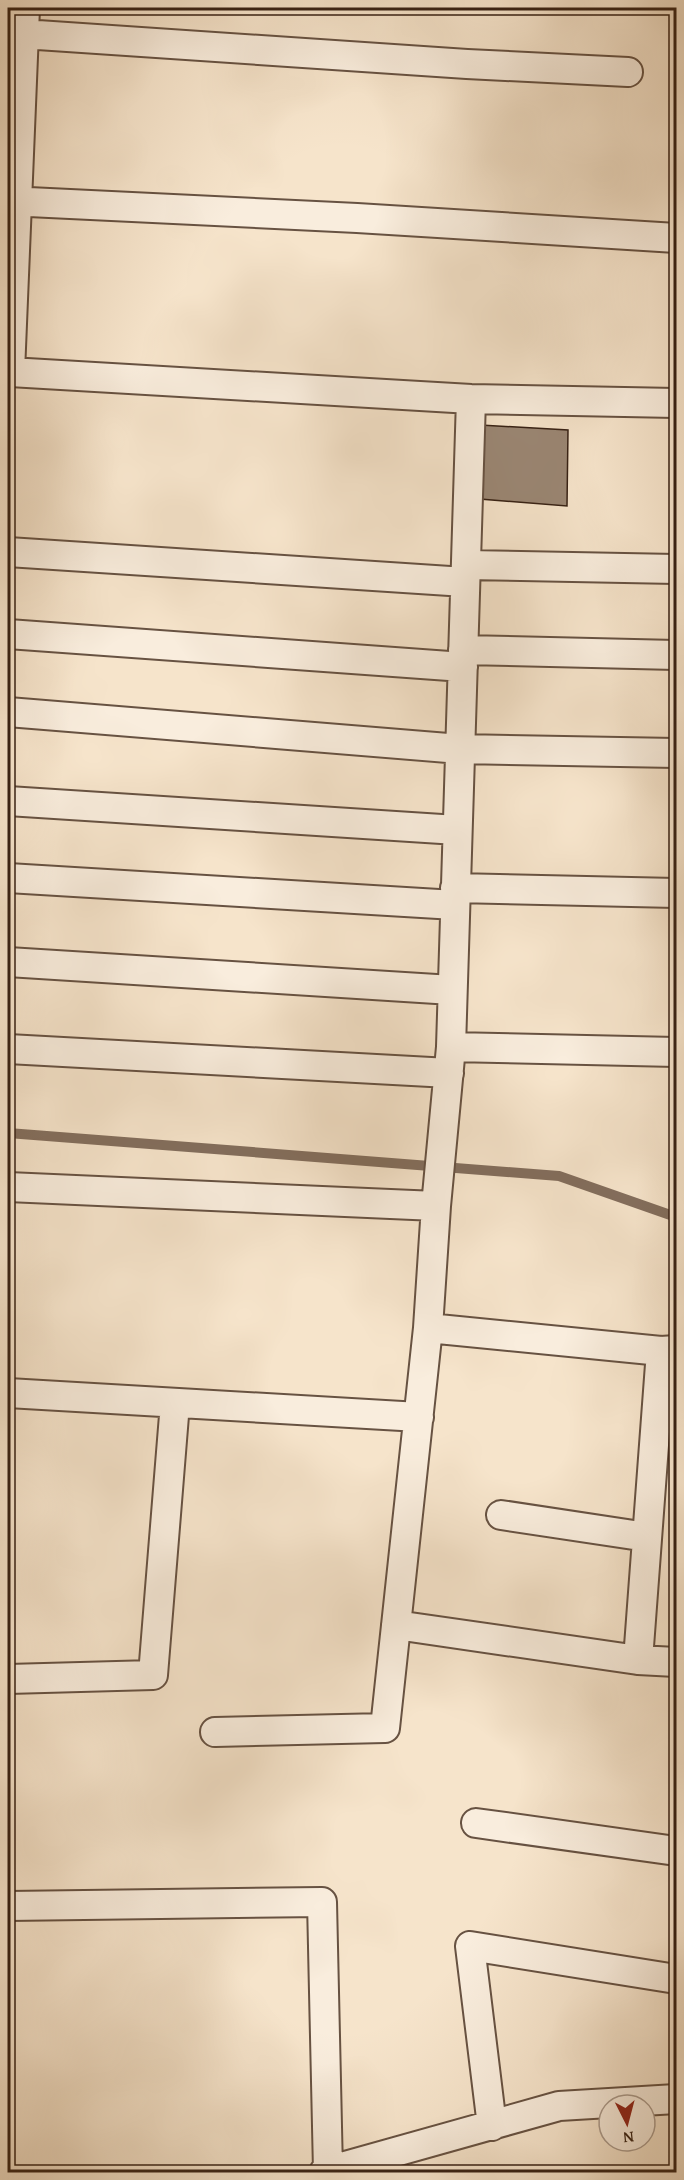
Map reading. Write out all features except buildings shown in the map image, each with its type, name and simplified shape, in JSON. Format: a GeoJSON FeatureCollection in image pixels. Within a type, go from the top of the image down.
{"type":"FeatureCollection","features":[{"type":"Feature","properties":{"kind":"street"},"geometry":{"type":"LineString","coordinates":[[628,72],[478,64],[19,25],[12,201],[10,372],[471,399],[676,403]]}},
{"type":"Feature","properties":{"kind":"street"},"geometry":{"type":"LineString","coordinates":[[12,201],[357,218],[676,238]]}},
{"type":"Feature","properties":{"kind":"street"},"geometry":{"type":"LineString","coordinates":[[215,1732],[385,1728],[428,1328],[450,1060],[471,399]]}},
{"type":"Feature","properties":{"kind":"street"},"geometry":{"type":"LineString","coordinates":[[8,552],[466,574],[676,568]]}},
{"type":"Feature","properties":{"kind":"street"},"geometry":{"type":"LineString","coordinates":[[8,634],[463,658],[676,655]]}},
{"type":"Feature","properties":{"kind":"street"},"geometry":{"type":"LineString","coordinates":[[8,712],[460,748],[676,753]]}},
{"type":"Feature","properties":{"kind":"street"},"geometry":{"type":"LineString","coordinates":[[8,801],[457,830]]}},
{"type":"Feature","properties":{"kind":"street"},"geometry":{"type":"LineString","coordinates":[[8,878],[455,897],[676,893]]}},
{"type":"Feature","properties":{"kind":"street"},"geometry":{"type":"LineString","coordinates":[[8,962],[452,990]]}},
{"type":"Feature","properties":{"kind":"street"},"geometry":{"type":"LineString","coordinates":[[8,1049],[450,1060],[676,1052]]}},
{"type":"Feature","properties":{"kind":"street"},"geometry":{"type":"LineString","coordinates":[[8,1187],[437,1198]]}},
{"type":"Feature","properties":{"kind":"street"},"geometry":{"type":"LineString","coordinates":[[428,1328],[669,1351],[666,1429],[647,1537],[638,1660]]}},
{"type":"Feature","properties":{"kind":"street"},"geometry":{"type":"LineString","coordinates":[[8,1393],[419,1418]]}},
{"type":"Feature","properties":{"kind":"street"},"geometry":{"type":"LineString","coordinates":[[8,1679],[153,1675],[175,1403]]}},
{"type":"Feature","properties":{"kind":"street"},"geometry":{"type":"LineString","coordinates":[[501,1515],[647,1537]]}},
{"type":"Feature","properties":{"kind":"street"},"geometry":{"type":"LineString","coordinates":[[396,1625],[638,1660],[676,1662]]}},
{"type":"Feature","properties":{"kind":"street"},"geometry":{"type":"LineString","coordinates":[[476,1823],[676,1851]]}},
{"type":"Feature","properties":{"kind":"street"},"geometry":{"type":"LineString","coordinates":[[8,1906],[322,1902],[326,2172],[559,2106],[676,2099]]}},
{"type":"Feature","properties":{"kind":"street"},"geometry":{"type":"LineString","coordinates":[[492,2126],[470,1946],[676,1979]]}},
{"type":"Feature","properties":{"kind":"waterway"},"geometry":{"type":"LineString","coordinates":[[8,1133],[559,1176],[676,1217]]}}]}
